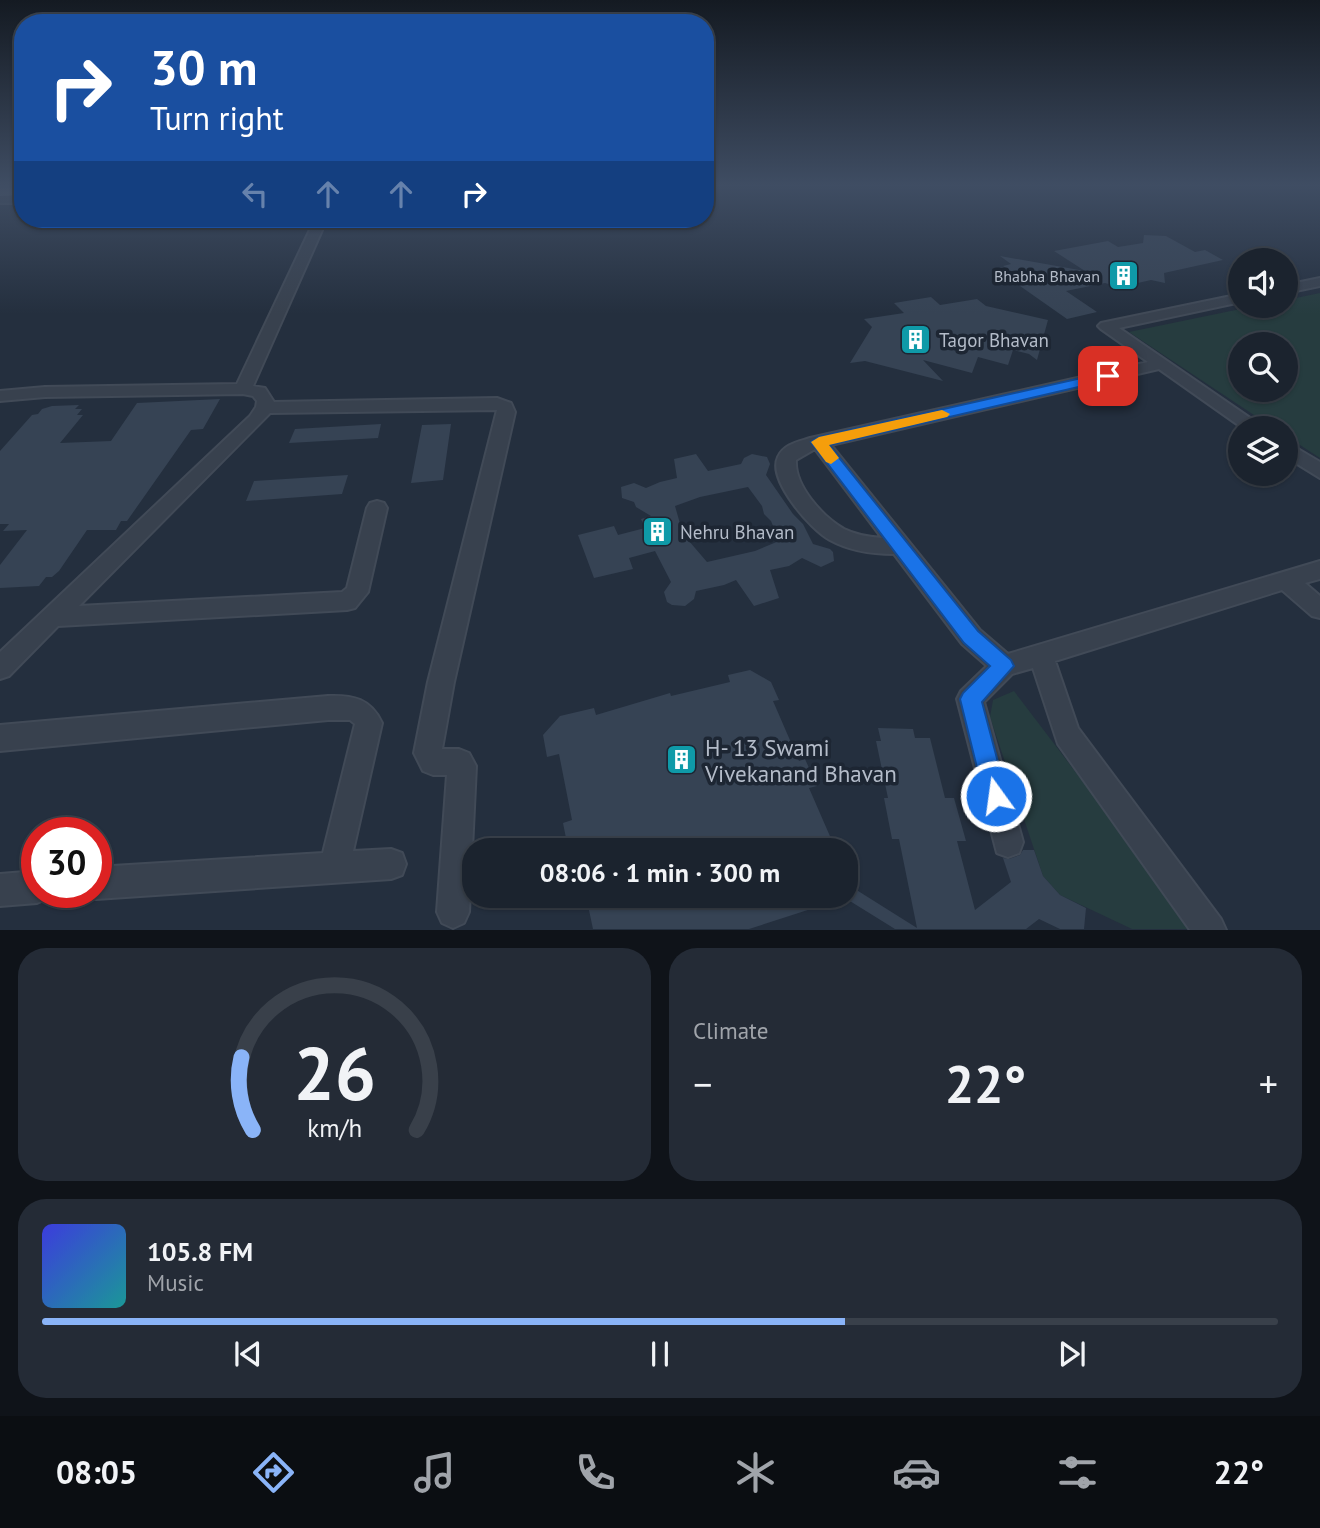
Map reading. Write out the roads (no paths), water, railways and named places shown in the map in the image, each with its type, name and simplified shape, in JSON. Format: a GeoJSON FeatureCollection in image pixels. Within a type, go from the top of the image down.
{"type":"FeatureCollection","features":[{"type":"Feature","properties":{"kind":"street"},"geometry":{"type":"LineString","coordinates":[[243,389],[317,228]]}},
{"type":"Feature","properties":{"kind":"street"},"geometry":{"type":"LineString","coordinates":[[1298,287],[1320,282]]}},
{"type":"Feature","properties":{"kind":"street"},"geometry":{"type":"LineString","coordinates":[[1228,302],[1105,326],[1238,416]]}},
{"type":"Feature","properties":{"kind":"street"},"geometry":{"type":"LineString","coordinates":[[900,546],[863,544],[849,540],[822,525],[790,481],[785,468],[786,457],[819,442],[1161,364]]}},
{"type":"Feature","properties":{"kind":"street"},"geometry":{"type":"LineString","coordinates":[[0,668],[56,617],[265,408],[266,400],[259,393],[243,389],[2,398]]}},
{"type":"Feature","properties":{"kind":"street"},"geometry":{"type":"LineString","coordinates":[[265,408],[497,403],[505,407],[506,412],[441,682],[428,752],[433,762],[459,762],[462,766],[453,912]]}},
{"type":"Feature","properties":{"kind":"street"},"geometry":{"type":"LineString","coordinates":[[819,442],[971,637],[1004,666]]}},
{"type":"Feature","properties":{"kind":"street"},"geometry":{"type":"LineString","coordinates":[[1298,457],[1320,471]]}},
{"type":"Feature","properties":{"kind":"street"},"geometry":{"type":"LineString","coordinates":[[56,617],[347,601],[357,592],[377,508]]}},
{"type":"Feature","properties":{"kind":"street"},"geometry":{"type":"LineString","coordinates":[[1007,842],[970,699],[1004,666],[1320,570]]}},
{"type":"Feature","properties":{"kind":"street"},"geometry":{"type":"LineString","coordinates":[[1286,581],[1320,609]]}},
{"type":"Feature","properties":{"kind":"street"},"geometry":{"type":"LineString","coordinates":[[1041,654],[1067,735],[1210,929]]}},
{"type":"Feature","properties":{"kind":"street"},"geometry":{"type":"LineString","coordinates":[[0,738],[328,708],[358,710],[366,715],[369,723],[335,865]]}},
{"type":"Feature","properties":{"kind":"street"},"geometry":{"type":"LineString","coordinates":[[112,882],[335,865],[391,864]]}},
{"type":"Feature","properties":{"kind":"street"},"geometry":{"type":"LineString","coordinates":[[0,890],[21,888]]}},
{"type":"Feature","properties":{"kind":"place","name":"Bhabha Bhavan"},"geometry":{"type":"Point","coordinates":[1123,276]}},
{"type":"Feature","properties":{"kind":"place","name":"Tagor Bhavan"},"geometry":{"type":"Point","coordinates":[916,340]}},
{"type":"Feature","properties":{"kind":"place","name":"Nehru Bhavan"},"geometry":{"type":"Point","coordinates":[657,532]}},
{"type":"Feature","properties":{"kind":"place","name":"H- 13 Swami Vivekanand Bhavan"},"geometry":{"type":"Point","coordinates":[682,760]}}]}
